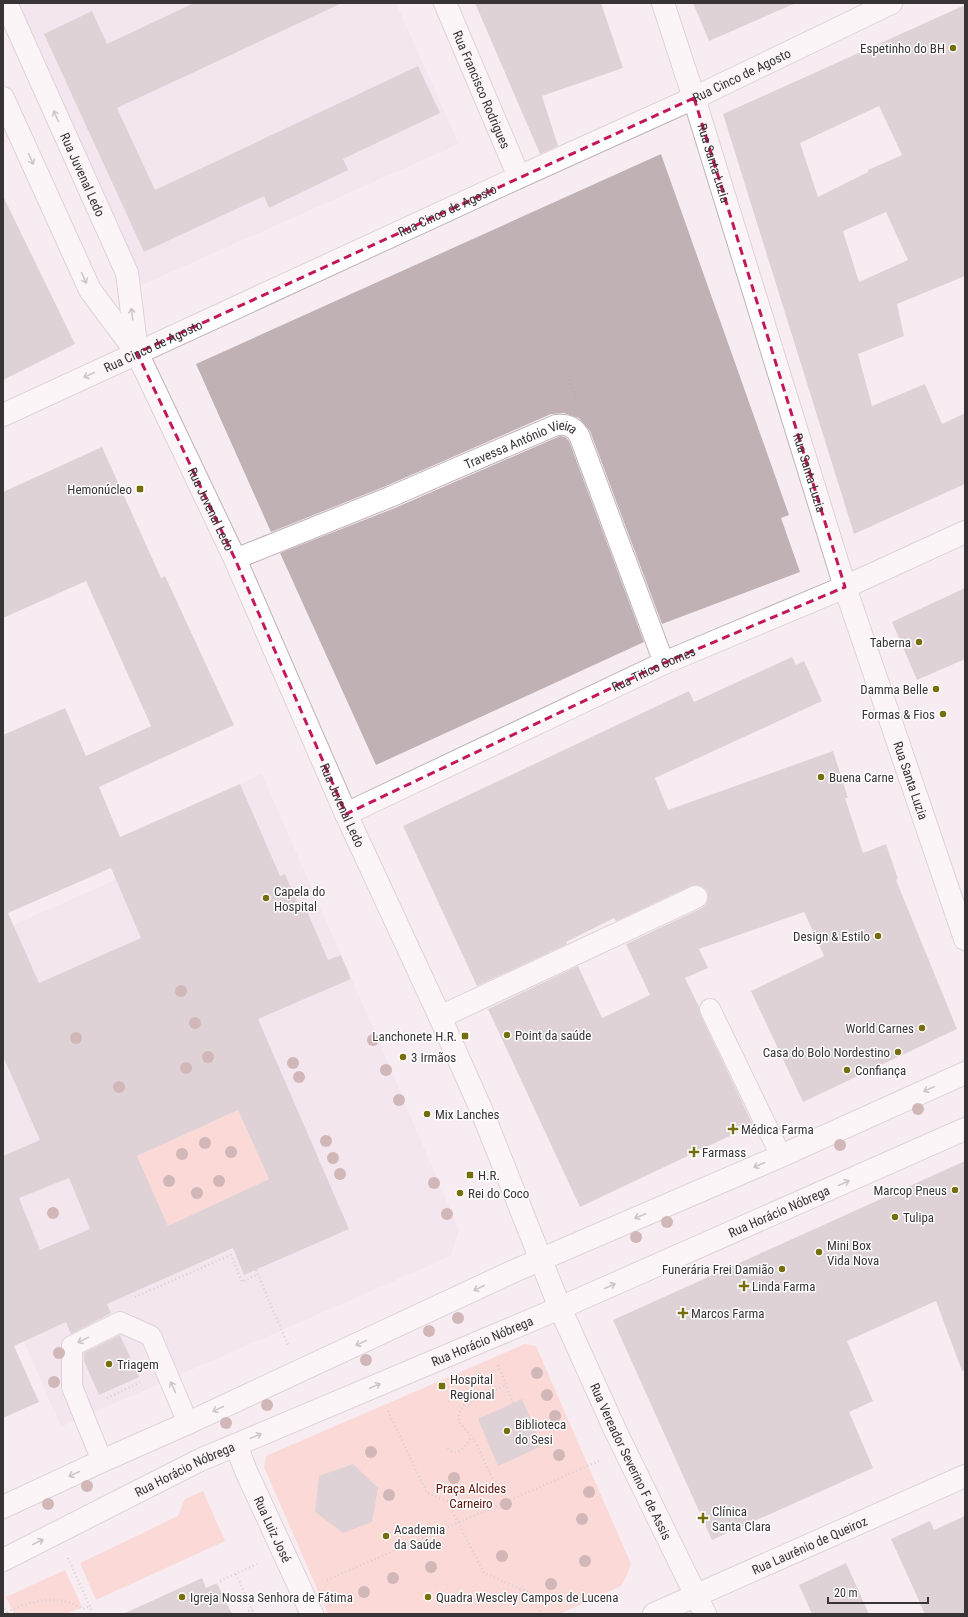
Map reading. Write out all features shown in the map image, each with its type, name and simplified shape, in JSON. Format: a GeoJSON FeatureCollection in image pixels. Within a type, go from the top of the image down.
{"type":"FeatureCollection","features":[{"type":"Feature","properties":{"kind":"street","name":"Rua Juvenal Ledo"},"geometry":{"type":"LineString","coordinates":[[6,3],[127,273],[137,353]]}},
{"type":"Feature","properties":{"kind":"street","name":"Rua Francisco Rodrigues"},"geometry":{"type":"LineString","coordinates":[[445,3],[519,177]]}},
{"type":"Feature","properties":{"kind":"street","name":"Rua Santa Luzia"},"geometry":{"type":"LineString","coordinates":[[663,3],[694,98],[845,587],[965,939]]}},
{"type":"Feature","properties":{"kind":"street","name":"Rua Cinco de Agosto"},"geometry":{"type":"LineString","coordinates":[[3,415],[694,98],[891,3]]}},
{"type":"Feature","properties":{"kind":"street","name":"Rua Juvenal Ledo"},"geometry":{"type":"LineString","coordinates":[[3,98],[90,290],[137,353],[235,559],[346,814],[440,1017],[480,1109],[550,1256]]}},
{"type":"Feature","properties":{"kind":"street","name":"Rua Titico Gomes"},"geometry":{"type":"LineString","coordinates":[[346,814],[664,663],[845,587],[965,532]]}},
{"type":"Feature","properties":{"kind":"street"},"geometry":{"type":"LineString","coordinates":[[440,1017],[696,896]]}},
{"type":"Feature","properties":{"kind":"street"},"geometry":{"type":"LineString","coordinates":[[3,1507],[299,1372],[514,1271],[781,1156],[965,1073]]}},
{"type":"Feature","properties":{"kind":"street","name":"Rua Horácio Nóbrega"},"geometry":{"type":"LineString","coordinates":[[3,1560],[200,1460],[560,1308],[965,1129]]}},
{"type":"Feature","properties":{"kind":"street","name":"Rua Vereador Severino F de Assis"},"geometry":{"type":"LineString","coordinates":[[550,1256],[560,1308],[624,1450],[700,1605]]}},
{"type":"Feature","properties":{"kind":"street","name":"Rua Luiz José"},"geometry":{"type":"LineString","coordinates":[[236,1445],[246,1471],[312,1614]]}},
{"type":"Feature","properties":{"kind":"street","name":"Rua Laurênio de Queiroz"},"geometry":{"type":"LineString","coordinates":[[654,1614],[700,1605],[965,1476]]}},
{"type":"Feature","properties":{"kind":"lane","name":"Travessa António Vieira"},"geometry":{"type":"LineString","coordinates":[[235,559],[390,496],[556,425],[569,426],[579,435],[664,663]]}},
{"type":"Feature","properties":{"kind":"lane"},"geometry":{"type":"LineString","coordinates":[[710,1009],[781,1156]]}},
{"type":"Feature","properties":{"kind":"lane"},"geometry":{"type":"LineString","coordinates":[[102,1461],[72,1387],[72,1346],[120,1322],[151,1336],[188,1423]]}},
{"type":"Feature","properties":{"kind":"path"},"geometry":{"type":"LineString","coordinates":[[120,1322],[116,1306],[231,1254],[242,1282],[258,1274]]}},
{"type":"Feature","properties":{"kind":"path"},"geometry":{"type":"LineString","coordinates":[[256,1270],[299,1372]]}},
{"type":"Feature","properties":{"kind":"path"},"geometry":{"type":"LineString","coordinates":[[497,1362],[513,1403]]}},
{"type":"Feature","properties":{"kind":"path"},"geometry":{"type":"LineString","coordinates":[[104,1399],[146,1380]]}},
{"type":"Feature","properties":{"kind":"path"},"geometry":{"type":"LineString","coordinates":[[377,1385],[427,1493],[447,1501],[484,1572],[532,1594],[541,1614]]}},
{"type":"Feature","properties":{"kind":"path"},"geometry":{"type":"LineString","coordinates":[[494,1482],[471,1436],[459,1422],[458,1418],[461,1408],[465,1404],[506,1385]]}},
{"type":"Feature","properties":{"kind":"path"},"geometry":{"type":"LineString","coordinates":[[448,1448],[453,1452],[461,1450],[469,1442],[471,1436]]}},
{"type":"Feature","properties":{"kind":"path"},"geometry":{"type":"LineString","coordinates":[[301,1591],[624,1450]]}},
{"type":"Feature","properties":{"kind":"path"},"geometry":{"type":"LineString","coordinates":[[220,1581],[282,1551]]}},
{"type":"Feature","properties":{"kind":"path"},"geometry":{"type":"LineString","coordinates":[[236,1574],[254,1614]]}},
{"type":"Feature","properties":{"kind":"path"},"geometry":{"type":"LineString","coordinates":[[83,1590],[92,1611]]}},
{"type":"Feature","properties":{"kind":"path"},"geometry":{"type":"LineString","coordinates":[[3,1605],[7,1614],[29,1604],[50,1600],[66,1602],[82,1609],[90,1606]]}},
{"type":"Feature","properties":{"kind":"path"},"geometry":{"type":"LineString","coordinates":[[248,1611],[252,1609]]}},
{"type":"Feature","properties":{"kind":"highlighted area"},"geometry":{"type":"Polygon","coordinates":[[[694,98],[845,587],[664,663],[346,814],[235,559],[137,353],[694,98]]]}},
{"type":"Feature","properties":{"kind":"shaded area"},"geometry":{"type":"Polygon","coordinates":[[[16,3],[396,3],[459,144],[142,285],[16,3]]]}},
{"type":"Feature","properties":{"kind":"shaded area"},"geometry":{"type":"Polygon","coordinates":[[[262,774],[381,1046],[459,1230],[451,1256],[61,1427],[3,1293],[3,908],[11,926],[169,856],[155,822],[262,774]]]}},
{"type":"Feature","properties":{"kind":"green space"},"geometry":{"type":"Polygon","coordinates":[[[238,1110],[269,1179],[168,1226],[137,1156],[238,1110]]]}},
{"type":"Feature","properties":{"kind":"green space","name":"Praça Alcides Carneiro"},"geometry":{"type":"Polygon","coordinates":[[[525,1344],[536,1346],[631,1564],[621,1586],[560,1614],[328,1614],[264,1467],[266,1456],[525,1344]]]}},
{"type":"Feature","properties":{"kind":"green space"},"geometry":{"type":"Polygon","coordinates":[[[203,1491],[225,1541],[96,1600],[80,1563],[178,1516],[185,1499],[203,1491]]]}},
{"type":"Feature","properties":{"kind":"green space"},"geometry":{"type":"Polygon","coordinates":[[[65,1570],[82,1607],[67,1614],[14,1614],[6,1597],[65,1570]]]}},
{"type":"Feature","properties":{"kind":"building"},"geometry":{"type":"Polygon","coordinates":[[[194,3],[342,3],[117,108],[155,190],[418,66],[440,113],[343,159],[348,170],[269,208],[264,196],[144,252],[44,34],[92,11],[107,44],[194,3]]]}},
{"type":"Feature","properties":{"kind":"building"},"geometry":{"type":"Polygon","coordinates":[[[475,3],[601,3],[623,68],[542,96],[558,146],[540,154],[475,3]]]}},
{"type":"Feature","properties":{"kind":"building"},"geometry":{"type":"Polygon","coordinates":[[[693,3],[796,3],[709,41],[693,3]]]}},
{"type":"Feature","properties":{"kind":"building"},"geometry":{"type":"Polygon","coordinates":[[[965,5],[965,276],[897,304],[904,336],[858,354],[872,406],[925,384],[942,424],[965,413],[965,484],[854,534],[723,114],[965,5]],[[879,106],[800,143],[818,197],[868,172],[868,170],[902,155],[879,106]],[[886,212],[843,231],[859,282],[908,260],[886,212]]]}},
{"type":"Feature","properties":{"kind":"building"},"geometry":{"type":"Polygon","coordinates":[[[661,154],[789,515],[781,518],[800,572],[662,624],[590,431],[579,418],[564,413],[551,414],[386,486],[271,532],[196,364],[661,154]]]}},
{"type":"Feature","properties":{"kind":"building"},"geometry":{"type":"Polygon","coordinates":[[[3,196],[75,344],[3,380],[3,196]]]}},
{"type":"Feature","properties":{"kind":"building"},"geometry":{"type":"Polygon","coordinates":[[[560,436],[565,437],[569,441],[644,642],[376,765],[280,553],[395,508],[560,436]]]}},
{"type":"Feature","properties":{"kind":"building"},"geometry":{"type":"Polygon","coordinates":[[[102,447],[161,578],[165,576],[234,725],[99,787],[120,837],[240,784],[280,876],[285,874],[298,904],[303,902],[328,960],[341,955],[351,979],[258,1019],[349,1229],[244,1275],[233,1248],[107,1304],[111,1313],[71,1334],[66,1322],[14,1346],[39,1402],[3,1418],[3,1156],[40,1140],[3,1056],[3,735],[65,708],[86,756],[151,726],[86,581],[3,618],[3,492],[102,447]],[[111,868],[8,913],[39,983],[141,938],[111,868]],[[238,1110],[137,1156],[168,1226],[269,1179],[238,1110]],[[69,1178],[19,1198],[40,1250],[90,1229],[69,1178]]]}},
{"type":"Feature","properties":{"kind":"building"},"geometry":{"type":"Polygon","coordinates":[[[965,588],[965,659],[917,680],[892,622],[965,588]]]}},
{"type":"Feature","properties":{"kind":"building"},"geometry":{"type":"Polygon","coordinates":[[[792,657],[796,665],[804,661],[822,701],[655,778],[668,810],[833,751],[848,798],[845,798],[863,853],[886,844],[898,879],[896,880],[957,1029],[803,1102],[751,991],[824,956],[804,912],[699,949],[708,968],[685,978],[699,1007],[700,1014],[753,1125],[580,1207],[488,1009],[578,966],[602,1018],[650,995],[626,944],[702,908],[706,904],[708,898],[707,891],[703,887],[697,885],[691,886],[616,921],[614,918],[566,942],[567,944],[477,986],[403,826],[689,691],[694,702],[792,657]]]}},
{"type":"Feature","properties":{"kind":"building"},"geometry":{"type":"Polygon","coordinates":[[[965,1161],[965,1370],[962,1371],[936,1301],[847,1341],[873,1401],[849,1412],[873,1468],[712,1540],[613,1320],[965,1161]]]}},
{"type":"Feature","properties":{"kind":"building","name":"Triagem"},"geometry":{"type":"Polygon","coordinates":[[[120,1335],[139,1377],[99,1395],[84,1361],[84,1353],[120,1335]]]}},
{"type":"Feature","properties":{"kind":"building"},"geometry":{"type":"Polygon","coordinates":[[[522,1399],[542,1446],[498,1466],[478,1419],[522,1399]]]}},
{"type":"Feature","properties":{"kind":"building"},"geometry":{"type":"Polygon","coordinates":[[[353,1464],[378,1488],[372,1522],[343,1533],[315,1512],[319,1476],[353,1464]]]}},
{"type":"Feature","properties":{"kind":"building"},"geometry":{"type":"Polygon","coordinates":[[[965,1516],[965,1614],[925,1614],[891,1539],[930,1521],[934,1530],[965,1516]]]}},
{"type":"Feature","properties":{"kind":"building"},"geometry":{"type":"Polygon","coordinates":[[[846,1563],[869,1614],[812,1614],[799,1585],[846,1563]]]}},
{"type":"Feature","properties":{"kind":"building"},"geometry":{"type":"Polygon","coordinates":[[[202,1578],[206,1588],[217,1583],[232,1614],[123,1614],[202,1578]]]}},
{"type":"Feature","properties":{"kind":"place","name":"Espetinho do BH"},"geometry":{"type":"Point","coordinates":[953,48]}},
{"type":"Feature","properties":{"kind":"place","name":"Hemonúcleo"},"geometry":{"type":"Point","coordinates":[140,489]}},
{"type":"Feature","properties":{"kind":"place","name":"Taberna"},"geometry":{"type":"Point","coordinates":[919,642]}},
{"type":"Feature","properties":{"kind":"place","name":"Damma Belle"},"geometry":{"type":"Point","coordinates":[936,689]}},
{"type":"Feature","properties":{"kind":"place","name":"Formas & Fios"},"geometry":{"type":"Point","coordinates":[943,714]}},
{"type":"Feature","properties":{"kind":"place","name":"Buena Carne"},"geometry":{"type":"Point","coordinates":[821,777]}},
{"type":"Feature","properties":{"kind":"place","name":"Capela do Hospital"},"geometry":{"type":"Point","coordinates":[266,898]}},
{"type":"Feature","properties":{"kind":"place","name":"Design & Estilo"},"geometry":{"type":"Point","coordinates":[878,936]}},
{"type":"Feature","properties":{"kind":"place","name":"World Carnes"},"geometry":{"type":"Point","coordinates":[922,1028]}},
{"type":"Feature","properties":{"kind":"place","name":"Point da saúde"},"geometry":{"type":"Point","coordinates":[507,1035]}},
{"type":"Feature","properties":{"kind":"place","name":"Lanchonete H.R."},"geometry":{"type":"Point","coordinates":[465,1036]}},
{"type":"Feature","properties":{"kind":"place","name":"Casa do Bolo Nordestino"},"geometry":{"type":"Point","coordinates":[898,1052]}},
{"type":"Feature","properties":{"kind":"place","name":"3 Irmãos"},"geometry":{"type":"Point","coordinates":[403,1057]}},
{"type":"Feature","properties":{"kind":"place","name":"Confiança"},"geometry":{"type":"Point","coordinates":[847,1070]}},
{"type":"Feature","properties":{"kind":"place","name":"Mix Lanches"},"geometry":{"type":"Point","coordinates":[427,1114]}},
{"type":"Feature","properties":{"kind":"place","name":"Médica Farma"},"geometry":{"type":"Point","coordinates":[733,1129]}},
{"type":"Feature","properties":{"kind":"place","name":"Farmass"},"geometry":{"type":"Point","coordinates":[694,1152]}},
{"type":"Feature","properties":{"kind":"place","name":"H.R."},"geometry":{"type":"Point","coordinates":[470,1175]}},
{"type":"Feature","properties":{"kind":"place","name":"Marcop Pneus"},"geometry":{"type":"Point","coordinates":[955,1190]}},
{"type":"Feature","properties":{"kind":"place","name":"Rei do Coco"},"geometry":{"type":"Point","coordinates":[460,1193]}},
{"type":"Feature","properties":{"kind":"place","name":"Tulipa"},"geometry":{"type":"Point","coordinates":[895,1217]}},
{"type":"Feature","properties":{"kind":"place","name":"Mini Box Vida Nova"},"geometry":{"type":"Point","coordinates":[819,1252]}},
{"type":"Feature","properties":{"kind":"place","name":"Funerária Frei Damião"},"geometry":{"type":"Point","coordinates":[782,1269]}},
{"type":"Feature","properties":{"kind":"place","name":"Linda Farma"},"geometry":{"type":"Point","coordinates":[744,1286]}},
{"type":"Feature","properties":{"kind":"place","name":"Marcos Farma"},"geometry":{"type":"Point","coordinates":[683,1313]}},
{"type":"Feature","properties":{"kind":"place","name":"Triagem"},"geometry":{"type":"Point","coordinates":[109,1364]}},
{"type":"Feature","properties":{"kind":"place","name":"Hospital Regional"},"geometry":{"type":"Point","coordinates":[442,1386]}},
{"type":"Feature","properties":{"kind":"place","name":"Biblioteca do Sesi"},"geometry":{"type":"Point","coordinates":[507,1431]}},
{"type":"Feature","properties":{"kind":"place","name":"Clínica Santa Clara"},"geometry":{"type":"Point","coordinates":[703,1518]}},
{"type":"Feature","properties":{"kind":"place","name":"Academia da Saúde"},"geometry":{"type":"Point","coordinates":[386,1536]}},
{"type":"Feature","properties":{"kind":"place","name":"Igreja Nossa Senhora de Fátima"},"geometry":{"type":"Point","coordinates":[182,1597]}},
{"type":"Feature","properties":{"kind":"place","name":"Quadra Wescley Campos de Lucena"},"geometry":{"type":"Point","coordinates":[428,1597]}}]}
